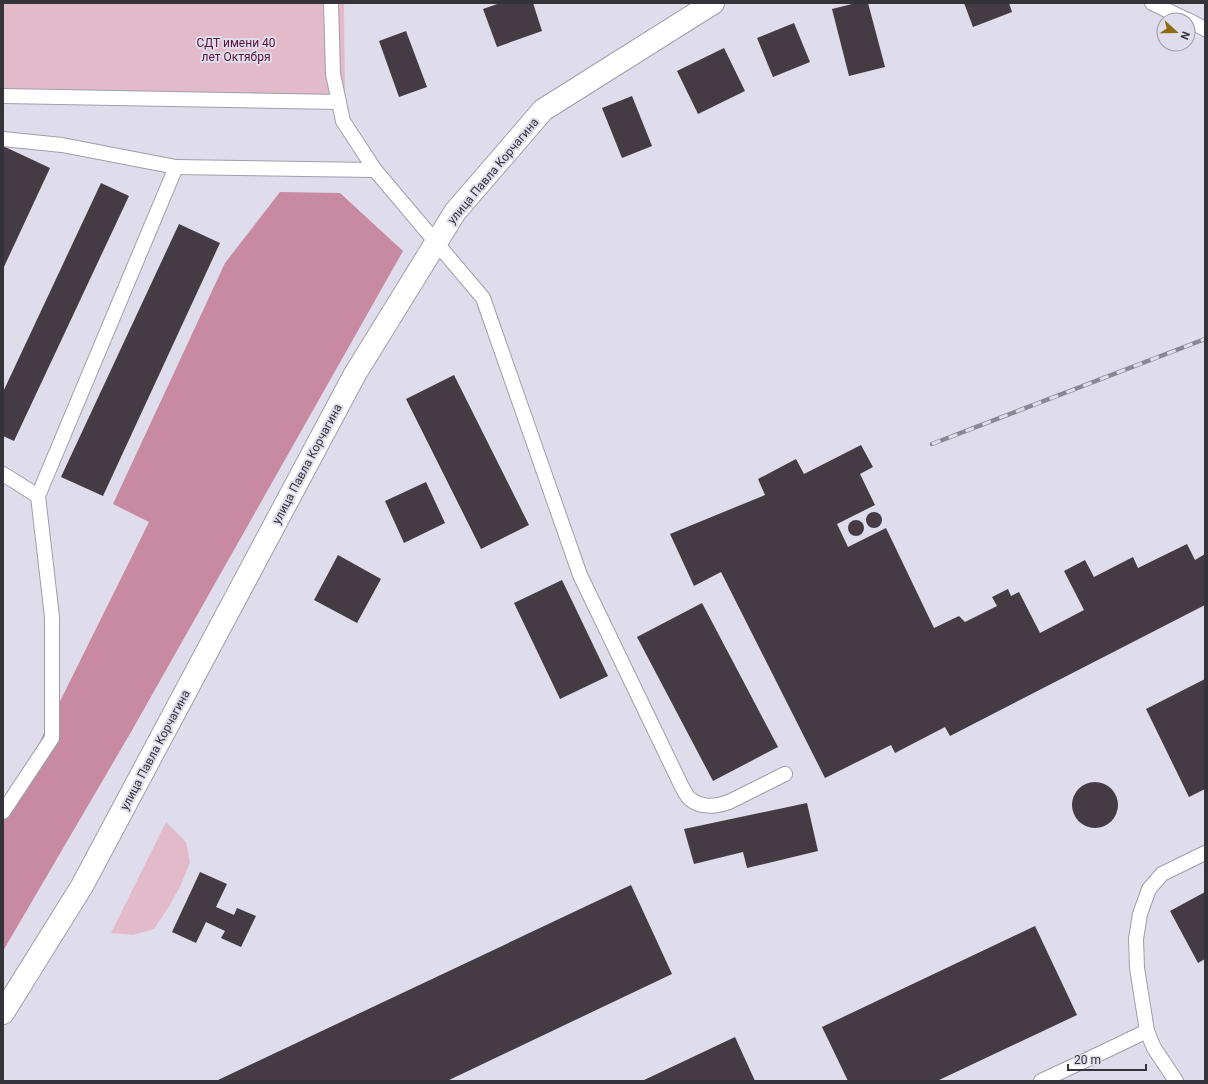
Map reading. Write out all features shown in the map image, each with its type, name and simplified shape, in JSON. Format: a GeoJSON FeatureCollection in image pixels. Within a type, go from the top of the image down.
{"type":"FeatureCollection","features":[{"type":"Feature","properties":{"kind":"main road","name":"улица Павла Корчагина"},"geometry":{"type":"LineString","coordinates":[[3,1013],[82,886],[355,374],[455,212],[543,110],[713,3]]}},
{"type":"Feature","properties":{"kind":"lane"},"geometry":{"type":"LineString","coordinates":[[331,3],[334,74],[343,121],[375,170],[483,298],[580,575],[682,787],[688,797],[694,801],[708,806],[721,805],[785,774]]}},
{"type":"Feature","properties":{"kind":"lane"},"geometry":{"type":"LineString","coordinates":[[1152,3],[1171,12]]}},
{"type":"Feature","properties":{"kind":"lane"},"geometry":{"type":"LineString","coordinates":[[1196,24],[1205,29]]}},
{"type":"Feature","properties":{"kind":"lane"},"geometry":{"type":"LineString","coordinates":[[3,96],[339,102]]}},
{"type":"Feature","properties":{"kind":"lane"},"geometry":{"type":"LineString","coordinates":[[3,139],[62,145],[176,168],[375,170]]}},
{"type":"Feature","properties":{"kind":"lane"},"geometry":{"type":"LineString","coordinates":[[3,812],[52,738],[52,617],[38,496],[176,168]]}},
{"type":"Feature","properties":{"kind":"lane"},"geometry":{"type":"LineString","coordinates":[[3,474],[38,496]]}},
{"type":"Feature","properties":{"kind":"lane"},"geometry":{"type":"LineString","coordinates":[[1176,1081],[1154,1048],[1147,1031],[1137,968],[1136,939],[1140,914],[1149,889],[1162,874],[1205,853]]}},
{"type":"Feature","properties":{"kind":"lane"},"geometry":{"type":"LineString","coordinates":[[1041,1081],[1147,1031]]}},
{"type":"Feature","properties":{"kind":"green space","name":"СДТ имени 40 лет Октября"},"geometry":{"type":"Polygon","coordinates":[[[3,3],[344,3],[345,99],[3,96],[3,3]]]}},
{"type":"Feature","properties":{"kind":"green space"},"geometry":{"type":"Polygon","coordinates":[[[166,822],[186,842],[190,862],[181,885],[154,929],[133,935],[111,933],[166,822]]]}},
{"type":"Feature","properties":{"kind":"shaded area"},"geometry":{"type":"Polygon","coordinates":[[[280,192],[340,193],[403,251],[131,732],[3,951],[3,816],[149,522],[113,504],[225,263],[280,192]]]}},
{"type":"Feature","properties":{"kind":"building"},"geometry":{"type":"Polygon","coordinates":[[[500,3],[533,3],[542,31],[497,47],[483,9],[500,3]]]}},
{"type":"Feature","properties":{"kind":"building"},"geometry":{"type":"Polygon","coordinates":[[[856,3],[868,3],[885,67],[849,76],[832,9],[856,3]]]}},
{"type":"Feature","properties":{"kind":"building"},"geometry":{"type":"Polygon","coordinates":[[[964,3],[1009,3],[1012,12],[973,27],[964,3]]]}},
{"type":"Feature","properties":{"kind":"building"},"geometry":{"type":"Polygon","coordinates":[[[794,23],[810,62],[773,77],[757,38],[794,23]]]}},
{"type":"Feature","properties":{"kind":"building"},"geometry":{"type":"Polygon","coordinates":[[[406,31],[427,87],[399,97],[379,41],[406,31]]]}},
{"type":"Feature","properties":{"kind":"building"},"geometry":{"type":"Polygon","coordinates":[[[724,48],[745,91],[698,114],[677,71],[724,48]]]}},
{"type":"Feature","properties":{"kind":"building"},"geometry":{"type":"Polygon","coordinates":[[[632,96],[652,146],[622,158],[602,108],[632,96]]]}},
{"type":"Feature","properties":{"kind":"building"},"geometry":{"type":"Polygon","coordinates":[[[3,146],[50,168],[3,269],[3,146]]]}},
{"type":"Feature","properties":{"kind":"building"},"geometry":{"type":"Polygon","coordinates":[[[101,183],[129,196],[14,441],[3,436],[3,392],[101,183]]]}},
{"type":"Feature","properties":{"kind":"building"},"geometry":{"type":"Polygon","coordinates":[[[179,224],[220,243],[103,496],[61,477],[179,224]]]}},
{"type":"Feature","properties":{"kind":"building"},"geometry":{"type":"Polygon","coordinates":[[[454,375],[529,525],[481,549],[406,399],[454,375]]]}},
{"type":"Feature","properties":{"kind":"building"},"geometry":{"type":"Polygon","coordinates":[[[861,445],[873,467],[860,474],[875,505],[837,524],[848,547],[886,528],[934,628],[959,616],[965,622],[997,606],[992,597],[1008,589],[1011,596],[1019,592],[1040,633],[1084,610],[1064,571],[1085,560],[1094,577],[1133,557],[1138,568],[1187,544],[1195,560],[1205,554],[1205,605],[950,736],[945,727],[895,753],[891,745],[825,778],[721,572],[694,586],[670,534],[765,495],[758,479],[796,459],[804,474],[861,445]]]}},
{"type":"Feature","properties":{"kind":"building"},"geometry":{"type":"Polygon","coordinates":[[[426,482],[445,523],[404,543],[385,501],[426,482]]]}},
{"type":"Feature","properties":{"kind":"building"},"geometry":{"type":"Polygon","coordinates":[[[874,512],[880,514],[882,520],[880,526],[874,528],[868,526],[866,520],[868,514],[874,512]]]}},
{"type":"Feature","properties":{"kind":"building"},"geometry":{"type":"Polygon","coordinates":[[[856,520],[862,522],[864,528],[862,534],[856,536],[850,534],[848,528],[850,522],[856,520]]]}},
{"type":"Feature","properties":{"kind":"building"},"geometry":{"type":"Polygon","coordinates":[[[338,555],[381,579],[357,623],[314,600],[338,555]]]}},
{"type":"Feature","properties":{"kind":"building"},"geometry":{"type":"Polygon","coordinates":[[[562,580],[608,676],[560,699],[514,603],[562,580]]]}},
{"type":"Feature","properties":{"kind":"building"},"geometry":{"type":"Polygon","coordinates":[[[702,603],[778,747],[713,781],[637,637],[702,603]]]}},
{"type":"Feature","properties":{"kind":"building"},"geometry":{"type":"Polygon","coordinates":[[[1205,679],[1205,789],[1189,797],[1146,709],[1205,679]]]}},
{"type":"Feature","properties":{"kind":"building"},"geometry":{"type":"Polygon","coordinates":[[[1090,782],[1100,782],[1108,786],[1114,792],[1118,800],[1118,810],[1114,818],[1108,824],[1100,828],[1090,828],[1082,824],[1076,818],[1072,810],[1072,800],[1076,792],[1082,786],[1090,782]]]}},
{"type":"Feature","properties":{"kind":"building"},"geometry":{"type":"Polygon","coordinates":[[[807,803],[818,851],[747,868],[743,852],[694,864],[684,829],[807,803]]]}},
{"type":"Feature","properties":{"kind":"building"},"geometry":{"type":"Polygon","coordinates":[[[200,872],[227,884],[216,907],[234,915],[237,908],[256,916],[241,947],[221,938],[225,931],[206,922],[196,943],[172,932],[200,872]]]}},
{"type":"Feature","properties":{"kind":"building"},"geometry":{"type":"Polygon","coordinates":[[[631,885],[672,974],[447,1081],[216,1081],[631,885]]]}},
{"type":"Feature","properties":{"kind":"building"},"geometry":{"type":"Polygon","coordinates":[[[1205,892],[1205,959],[1198,963],[1170,911],[1205,892]]]}},
{"type":"Feature","properties":{"kind":"building"},"geometry":{"type":"Polygon","coordinates":[[[1035,926],[1077,1015],[937,1081],[848,1081],[822,1027],[1035,926]]]}},
{"type":"Feature","properties":{"kind":"building"},"geometry":{"type":"Polygon","coordinates":[[[735,1037],[755,1081],[642,1081],[735,1037]]]}},
{"type":"Feature","properties":{"kind":"railway"},"geometry":{"type":"LineString","coordinates":[[932,444],[1205,339]]}}]}
